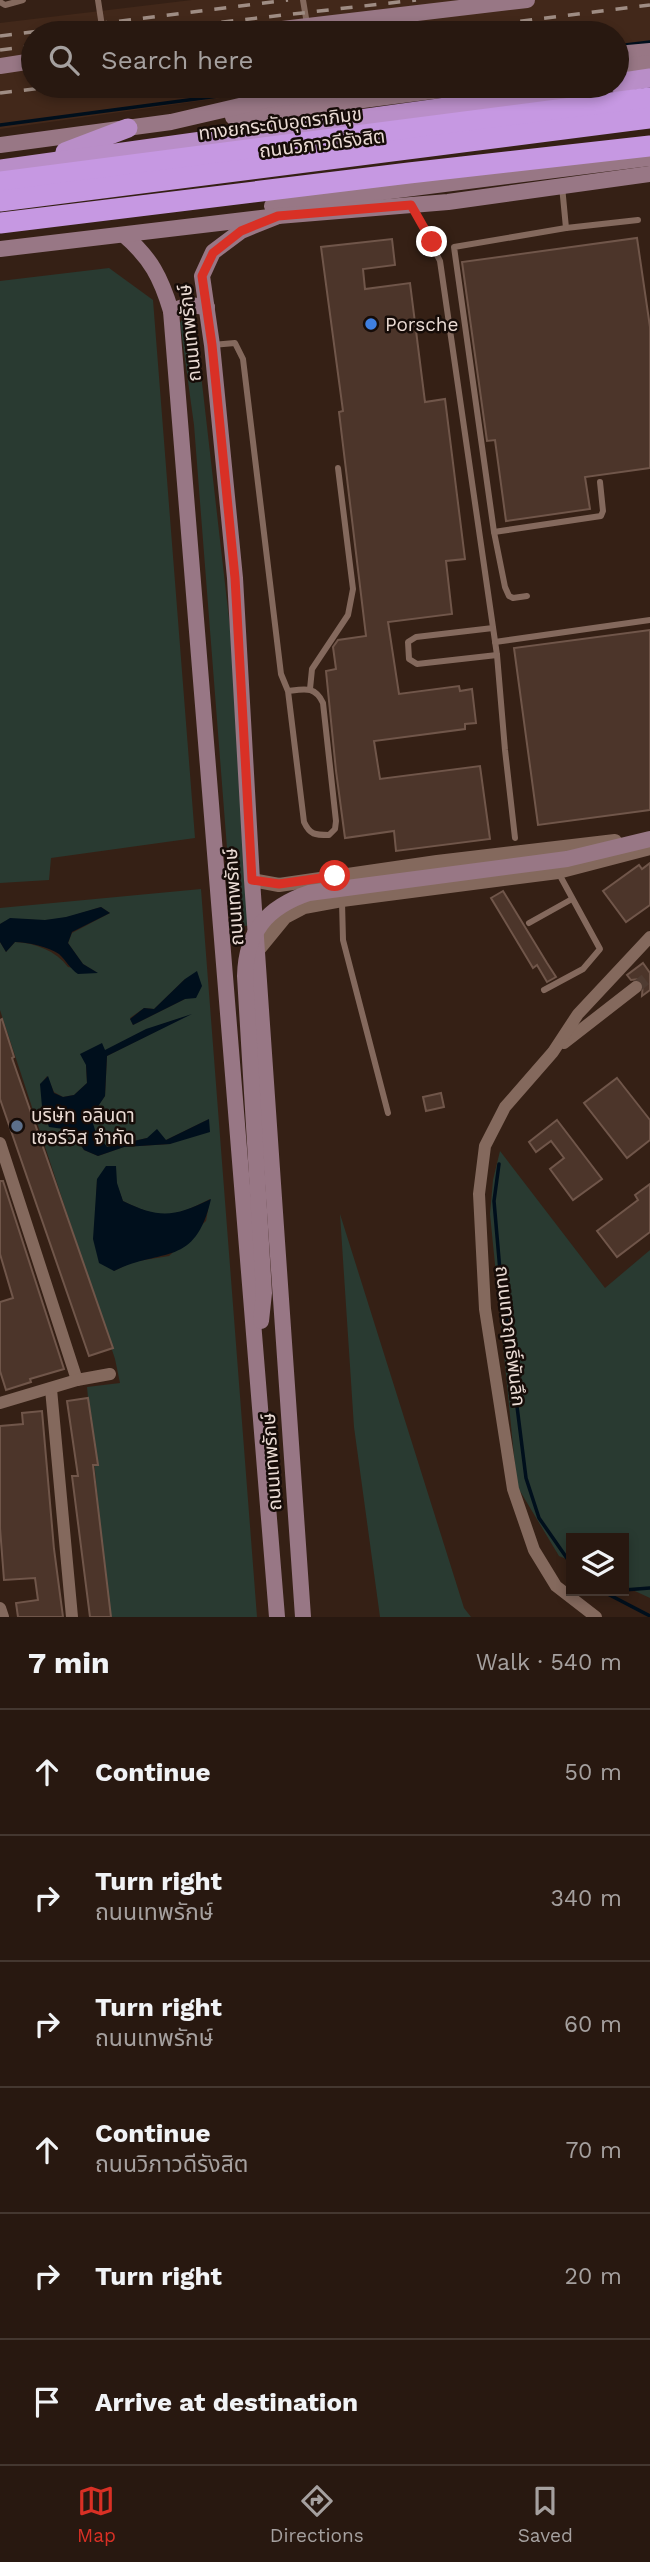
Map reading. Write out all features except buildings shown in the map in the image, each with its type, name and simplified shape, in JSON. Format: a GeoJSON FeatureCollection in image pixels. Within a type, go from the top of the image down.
{"type":"FeatureCollection","features":[{"type":"Feature","properties":{"kind":"highway"},"geometry":{"type":"LineString","coordinates":[[629,81],[650,78]]}},
{"type":"Feature","properties":{"kind":"highway","name":"ถนนวิภาวดีรังสิต"},"geometry":{"type":"LineString","coordinates":[[0,169],[511,98]]}},
{"type":"Feature","properties":{"kind":"highway","name":"ทางยกระดับอุตราภิมุข"},"geometry":{"type":"LineString","coordinates":[[0,182],[650,98]]}},
{"type":"Feature","properties":{"kind":"highway"},"geometry":{"type":"LineString","coordinates":[[514,162],[646,123]]}},
{"type":"Feature","properties":{"kind":"highway"},"geometry":{"type":"LineString","coordinates":[[0,201],[646,123]]}},
{"type":"Feature","properties":{"kind":"highway","name":"ถนนวิภาวดีรังสิต"},"geometry":{"type":"LineString","coordinates":[[0,208],[646,123]]}},
{"type":"Feature","properties":{"kind":"highway"},"geometry":{"type":"LineString","coordinates":[[35,164],[128,128]]}},
{"type":"Feature","properties":{"kind":"highway"},"geometry":{"type":"LineString","coordinates":[[0,223],[650,146]]}},
{"type":"Feature","properties":{"kind":"main road"},"geometry":{"type":"LineString","coordinates":[[349,21],[516,1]]}},
{"type":"Feature","properties":{"kind":"main road"},"geometry":{"type":"LineString","coordinates":[[629,53],[650,51]]}},
{"type":"Feature","properties":{"kind":"main road"},"geometry":{"type":"LineString","coordinates":[[0,66],[21,63]]}},
{"type":"Feature","properties":{"kind":"main road"},"geometry":{"type":"LineString","coordinates":[[629,66],[650,63]]}},
{"type":"Feature","properties":{"kind":"main road"},"geometry":{"type":"LineString","coordinates":[[171,122],[281,98]]}},
{"type":"Feature","properties":{"kind":"main road"},"geometry":{"type":"LineString","coordinates":[[0,145],[380,98]]}},
{"type":"Feature","properties":{"kind":"main road"},"geometry":{"type":"LineString","coordinates":[[87,240],[163,221],[650,158]]}},
{"type":"Feature","properties":{"kind":"main road"},"geometry":{"type":"LineString","coordinates":[[0,249],[278,216],[448,202],[561,184],[650,174]]}},
{"type":"Feature","properties":{"kind":"main road","name":"ถนนเทพรักษ์"},"geometry":{"type":"LineString","coordinates":[[278,216],[241,231],[213,253],[202,276],[212,345],[235,578],[252,880],[303,1617]]}},
{"type":"Feature","properties":{"kind":"main road","name":"ถนนเทพรักษ์"},"geometry":{"type":"LineString","coordinates":[[124,235],[144,252],[162,281],[171,311],[277,1617]]}},
{"type":"Feature","properties":{"kind":"main road"},"geometry":{"type":"LineString","coordinates":[[171,311],[188,305],[207,307]]}},
{"type":"Feature","properties":{"kind":"main road"},"geometry":{"type":"LineString","coordinates":[[257,1352],[264,1293],[245,976],[249,948],[262,922],[275,909],[293,898],[309,893],[563,866],[650,838]]}},
{"type":"Feature","properties":{"kind":"street"},"geometry":{"type":"LineString","coordinates":[[252,880],[268,885],[650,838]]}},
{"type":"Feature","properties":{"kind":"street"},"geometry":{"type":"LineString","coordinates":[[258,950],[285,918],[304,907],[563,866],[650,848]]}},
{"type":"Feature","properties":{"kind":"street"},"geometry":{"type":"LineString","coordinates":[[295,882],[288,892],[288,897],[304,907]]}},
{"type":"Feature","properties":{"kind":"street","name":"ถนนเทวฤทธิ์พันลึก"},"geometry":{"type":"LineString","coordinates":[[596,1617],[556,1586],[534,1550],[513,1489],[485,1309],[479,1194],[485,1146],[505,1107],[553,1052],[578,1014],[650,937]]}},
{"type":"Feature","properties":{"kind":"street","name":"ถนนเทวฤทธิ์พันลึก"},"geometry":{"type":"LineString","coordinates":[[553,1052],[636,987]]}},
{"type":"Feature","properties":{"kind":"street"},"geometry":{"type":"LineString","coordinates":[[0,1143],[77,1380]]}},
{"type":"Feature","properties":{"kind":"street"},"geometry":{"type":"LineString","coordinates":[[0,1403],[51,1390],[77,1380],[110,1374]]}},
{"type":"Feature","properties":{"kind":"street"},"geometry":{"type":"LineString","coordinates":[[51,1390],[72,1617]]}},
{"type":"Feature","properties":{"kind":"street"},"geometry":{"type":"LineString","coordinates":[[0,1608],[3,1617]]}},
{"type":"Feature","properties":{"kind":"lane"},"geometry":{"type":"LineString","coordinates":[[0,2],[5,5],[23,0]]}},
{"type":"Feature","properties":{"kind":"lane"},"geometry":{"type":"LineString","coordinates":[[99,0],[102,21]]}},
{"type":"Feature","properties":{"kind":"lane"},"geometry":{"type":"LineString","coordinates":[[303,0],[306,21]]}},
{"type":"Feature","properties":{"kind":"lane"},"geometry":{"type":"LineString","coordinates":[[561,184],[566,228]]}},
{"type":"Feature","properties":{"kind":"lane"},"geometry":{"type":"LineString","coordinates":[[411,205],[440,261],[497,655],[515,838]]}},
{"type":"Feature","properties":{"kind":"lane"},"geometry":{"type":"LineString","coordinates":[[527,596],[513,598],[506,592],[494,531],[454,247],[566,228],[638,220]]}},
{"type":"Feature","properties":{"kind":"lane"},"geometry":{"type":"LineString","coordinates":[[212,345],[235,343],[243,359],[281,674],[288,691],[303,822],[314,835],[329,835],[335,829],[336,821],[323,703],[319,694],[310,689],[288,691]]}},
{"type":"Feature","properties":{"kind":"lane"},"geometry":{"type":"LineString","coordinates":[[310,689],[312,670],[348,615],[353,589],[338,468]]}},
{"type":"Feature","properties":{"kind":"lane"},"geometry":{"type":"LineString","coordinates":[[494,531],[601,516],[603,511],[600,482]]}},
{"type":"Feature","properties":{"kind":"lane"},"geometry":{"type":"LineString","coordinates":[[495,642],[650,620]]}},
{"type":"Feature","properties":{"kind":"lane"},"geometry":{"type":"LineString","coordinates":[[493,628],[415,637],[408,642],[409,659],[417,664],[497,655]]}},
{"type":"Feature","properties":{"kind":"lane"},"geometry":{"type":"LineString","coordinates":[[544,990],[583,968],[600,949],[572,899],[563,866]]}},
{"type":"Feature","properties":{"kind":"lane"},"geometry":{"type":"LineString","coordinates":[[529,923],[572,899]]}},
{"type":"Feature","properties":{"kind":"lane"},"geometry":{"type":"LineString","coordinates":[[342,900],[344,940],[387,1113]]}},
{"type":"Feature","properties":{"kind":"shaded area"},"geometry":{"type":"Polygon","coordinates":[[[192,0],[650,0],[650,42],[629,45],[629,21],[21,21],[21,98],[221,98],[0,129],[0,23],[192,0]]]}},
{"type":"Feature","properties":{"kind":"green space"},"geometry":{"type":"Polygon","coordinates":[[[109,268],[153,300],[195,838],[51,858],[49,880],[0,883],[0,281],[109,268]]]}},
{"type":"Feature","properties":{"kind":"green space"},"geometry":{"type":"Polygon","coordinates":[[[185,315],[191,316],[195,322],[231,636],[250,926],[233,925],[194,425],[180,323],[185,315]]]}},
{"type":"Feature","properties":{"kind":"green space"},"geometry":{"type":"Polygon","coordinates":[[[201,889],[257,1617],[109,1617],[87,1387],[120,1383],[115,1359],[0,1010],[0,942],[6,952],[15,942],[30,944],[51,952],[68,967],[96,972],[83,964],[68,943],[72,933],[110,913],[101,907],[59,919],[17,919],[0,924],[0,908],[201,889]],[[185,979],[154,1009],[144,1008],[130,1018],[133,1025],[185,999],[185,979]],[[184,1017],[121,1042],[86,1065],[87,1083],[74,1095],[63,1097],[54,1092],[47,1076],[40,1085],[84,1150],[98,1156],[124,1147],[170,1144],[209,1119],[166,1140],[147,1138],[107,1147],[90,1117],[105,1096],[107,1056],[184,1017]],[[97,1179],[96,1203],[114,1271],[132,1262],[169,1256],[206,1221],[210,1199],[176,1213],[157,1214],[123,1201],[116,1183],[97,1179]]]}},
{"type":"Feature","properties":{"kind":"green space"},"geometry":{"type":"Polygon","coordinates":[[[500,1151],[605,1288],[650,1250],[650,1598],[629,1588],[629,1533],[566,1533],[566,1559],[559,1556],[517,1486],[490,1214],[493,1180],[500,1151]]]}},
{"type":"Feature","properties":{"kind":"green space"},"geometry":{"type":"Polygon","coordinates":[[[340,1214],[464,1608],[471,1617],[380,1617],[354,1427],[340,1214]]]}},
{"type":"Feature","properties":{"kind":"water"},"geometry":{"type":"Polygon","coordinates":[[[101,907],[110,913],[72,932],[68,943],[83,964],[98,973],[78,974],[59,954],[44,947],[15,942],[6,952],[0,942],[0,924],[10,918],[45,920],[101,907]]]}},
{"type":"Feature","properties":{"kind":"water"},"geometry":{"type":"Polygon","coordinates":[[[197,971],[202,986],[196,998],[185,999],[133,1025],[130,1019],[144,1008],[154,1009],[197,971]]]}},
{"type":"Feature","properties":{"kind":"water"},"geometry":{"type":"Polygon","coordinates":[[[192,1014],[107,1056],[105,1096],[91,1117],[95,1130],[107,1147],[147,1138],[157,1129],[166,1140],[209,1119],[210,1132],[170,1144],[124,1147],[98,1156],[84,1150],[71,1130],[49,1127],[42,1107],[40,1084],[48,1076],[54,1093],[63,1097],[74,1095],[87,1083],[86,1065],[80,1054],[102,1043],[105,1050],[146,1029],[192,1014]]]}},
{"type":"Feature","properties":{"kind":"water"},"geometry":{"type":"Polygon","coordinates":[[[106,1166],[116,1166],[117,1183],[123,1201],[147,1211],[177,1212],[211,1199],[196,1236],[175,1252],[114,1271],[99,1263],[93,1239],[97,1179],[106,1166]]]}},
{"type":"Feature","properties":{"kind":"waterway"},"geometry":{"type":"LineString","coordinates":[[629,45],[650,42]]}},
{"type":"Feature","properties":{"kind":"waterway"},"geometry":{"type":"LineString","coordinates":[[0,125],[203,98]]}},
{"type":"Feature","properties":{"kind":"waterway"},"geometry":{"type":"LineString","coordinates":[[499,1164],[494,1201],[500,1271],[526,1478],[539,1518],[566,1557]]}},
{"type":"Feature","properties":{"kind":"waterway"},"geometry":{"type":"LineString","coordinates":[[629,1590],[650,1588]]}},
{"type":"Feature","properties":{"kind":"waterway"},"geometry":{"type":"LineString","coordinates":[[612,1596],[650,1616]]}},
{"type":"Feature","properties":{"kind":"tunnel"},"geometry":{"type":"LineString","coordinates":[[636,987],[650,976]]}},
{"type":"Feature","properties":{"kind":"railway"},"geometry":{"type":"LineString","coordinates":[[120,21],[288,0]]}},
{"type":"Feature","properties":{"kind":"railway"},"geometry":{"type":"LineString","coordinates":[[231,21],[416,0]]}},
{"type":"Feature","properties":{"kind":"railway"},"geometry":{"type":"LineString","coordinates":[[521,21],[650,5]]}},
{"type":"Feature","properties":{"kind":"railway"},"geometry":{"type":"LineString","coordinates":[[0,36],[21,33]]}},
{"type":"Feature","properties":{"kind":"railway"},"geometry":{"type":"LineString","coordinates":[[0,50],[21,47]]}},
{"type":"Feature","properties":{"kind":"railway"},"geometry":{"type":"LineString","coordinates":[[0,93],[21,91]]}},
{"type":"Feature","properties":{"kind":"place","name":"Porsche"},"geometry":{"type":"Point","coordinates":[371,324]}},
{"type":"Feature","properties":{"kind":"place","name":"บริษัท อลินดา เซอร์วิส จำกัด"},"geometry":{"type":"Point","coordinates":[17,1126]}},
{"type":"Feature","properties":{"kind":"route"},"geometry":{"type":"LineString","coordinates":[[335,876],[268,885],[252,880],[235,578],[212,345],[202,276],[213,253],[241,231],[278,216],[411,205],[432,242]]}}]}
